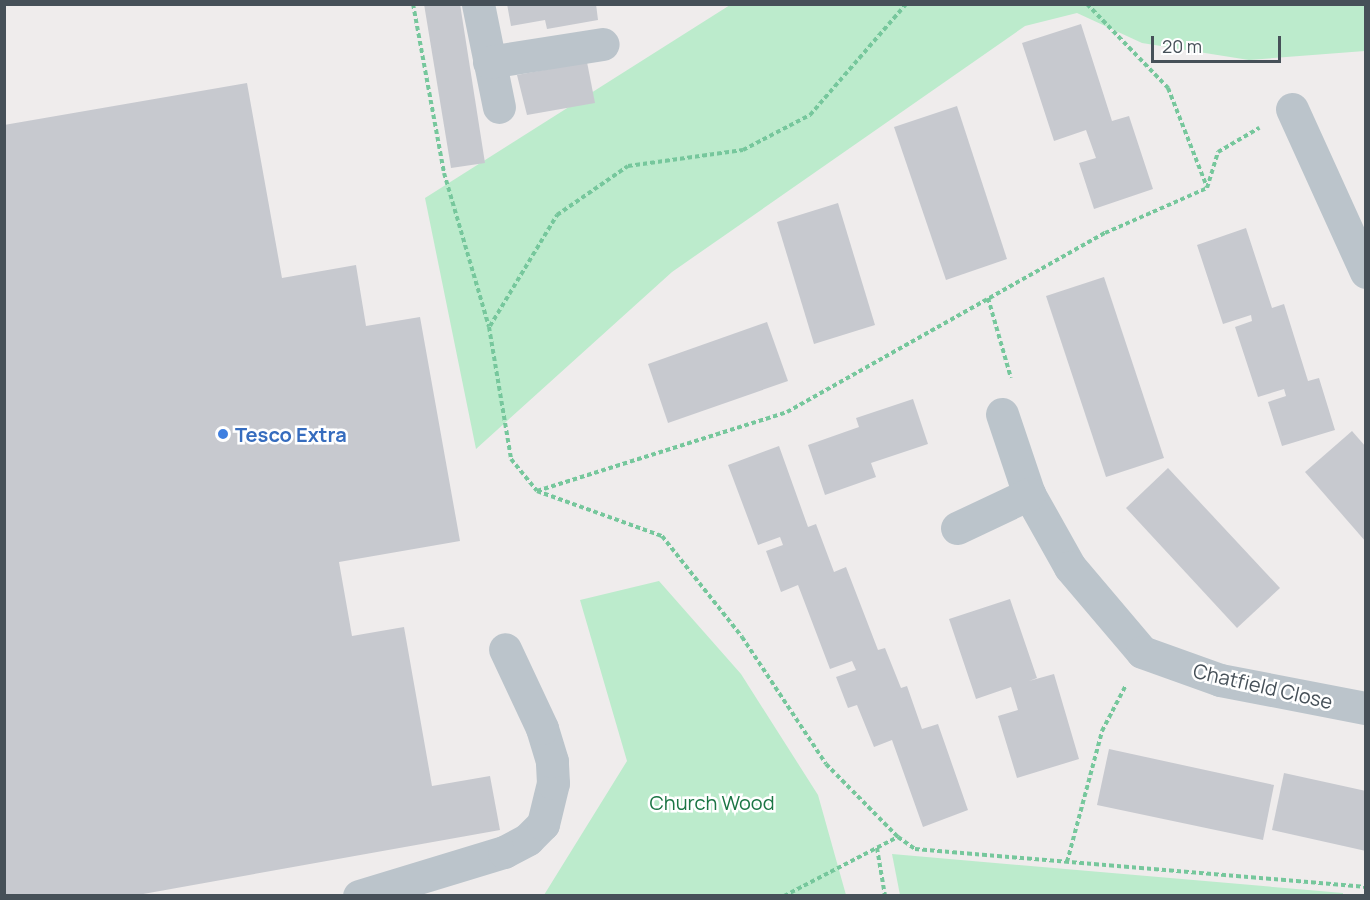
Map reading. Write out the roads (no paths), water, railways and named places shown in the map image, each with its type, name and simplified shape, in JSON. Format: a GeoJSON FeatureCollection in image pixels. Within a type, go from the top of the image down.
{"type":"FeatureCollection","features":[{"type":"Feature","properties":{"kind":"street"},"geometry":{"type":"LineString","coordinates":[[477,4],[498,107]]}},
{"type":"Feature","properties":{"kind":"street"},"geometry":{"type":"LineString","coordinates":[[489,62],[603,44]]}},
{"type":"Feature","properties":{"kind":"street"},"geometry":{"type":"LineString","coordinates":[[1292,109],[1365,272]]}},
{"type":"Feature","properties":{"kind":"street","name":"Chatfield Close"},"geometry":{"type":"LineString","coordinates":[[1002,414],[1029,494],[1070,567],[1142,652],[1220,680],[1365,708]]}},
{"type":"Feature","properties":{"kind":"street"},"geometry":{"type":"LineString","coordinates":[[957,528],[1029,494]]}},
{"type":"Feature","properties":{"kind":"street"},"geometry":{"type":"LineString","coordinates":[[359,896],[504,852],[528,839],[543,824],[554,783],[552,761],[542,728],[505,649]]}},
{"type":"Feature","properties":{"kind":"place","name":"Tesco Extra"},"geometry":{"type":"Point","coordinates":[223,434]}},
{"type":"Feature","properties":{"kind":"park label","name":"Church Wood"},"geometry":{"type":"Point","coordinates":[712,802]}}]}
